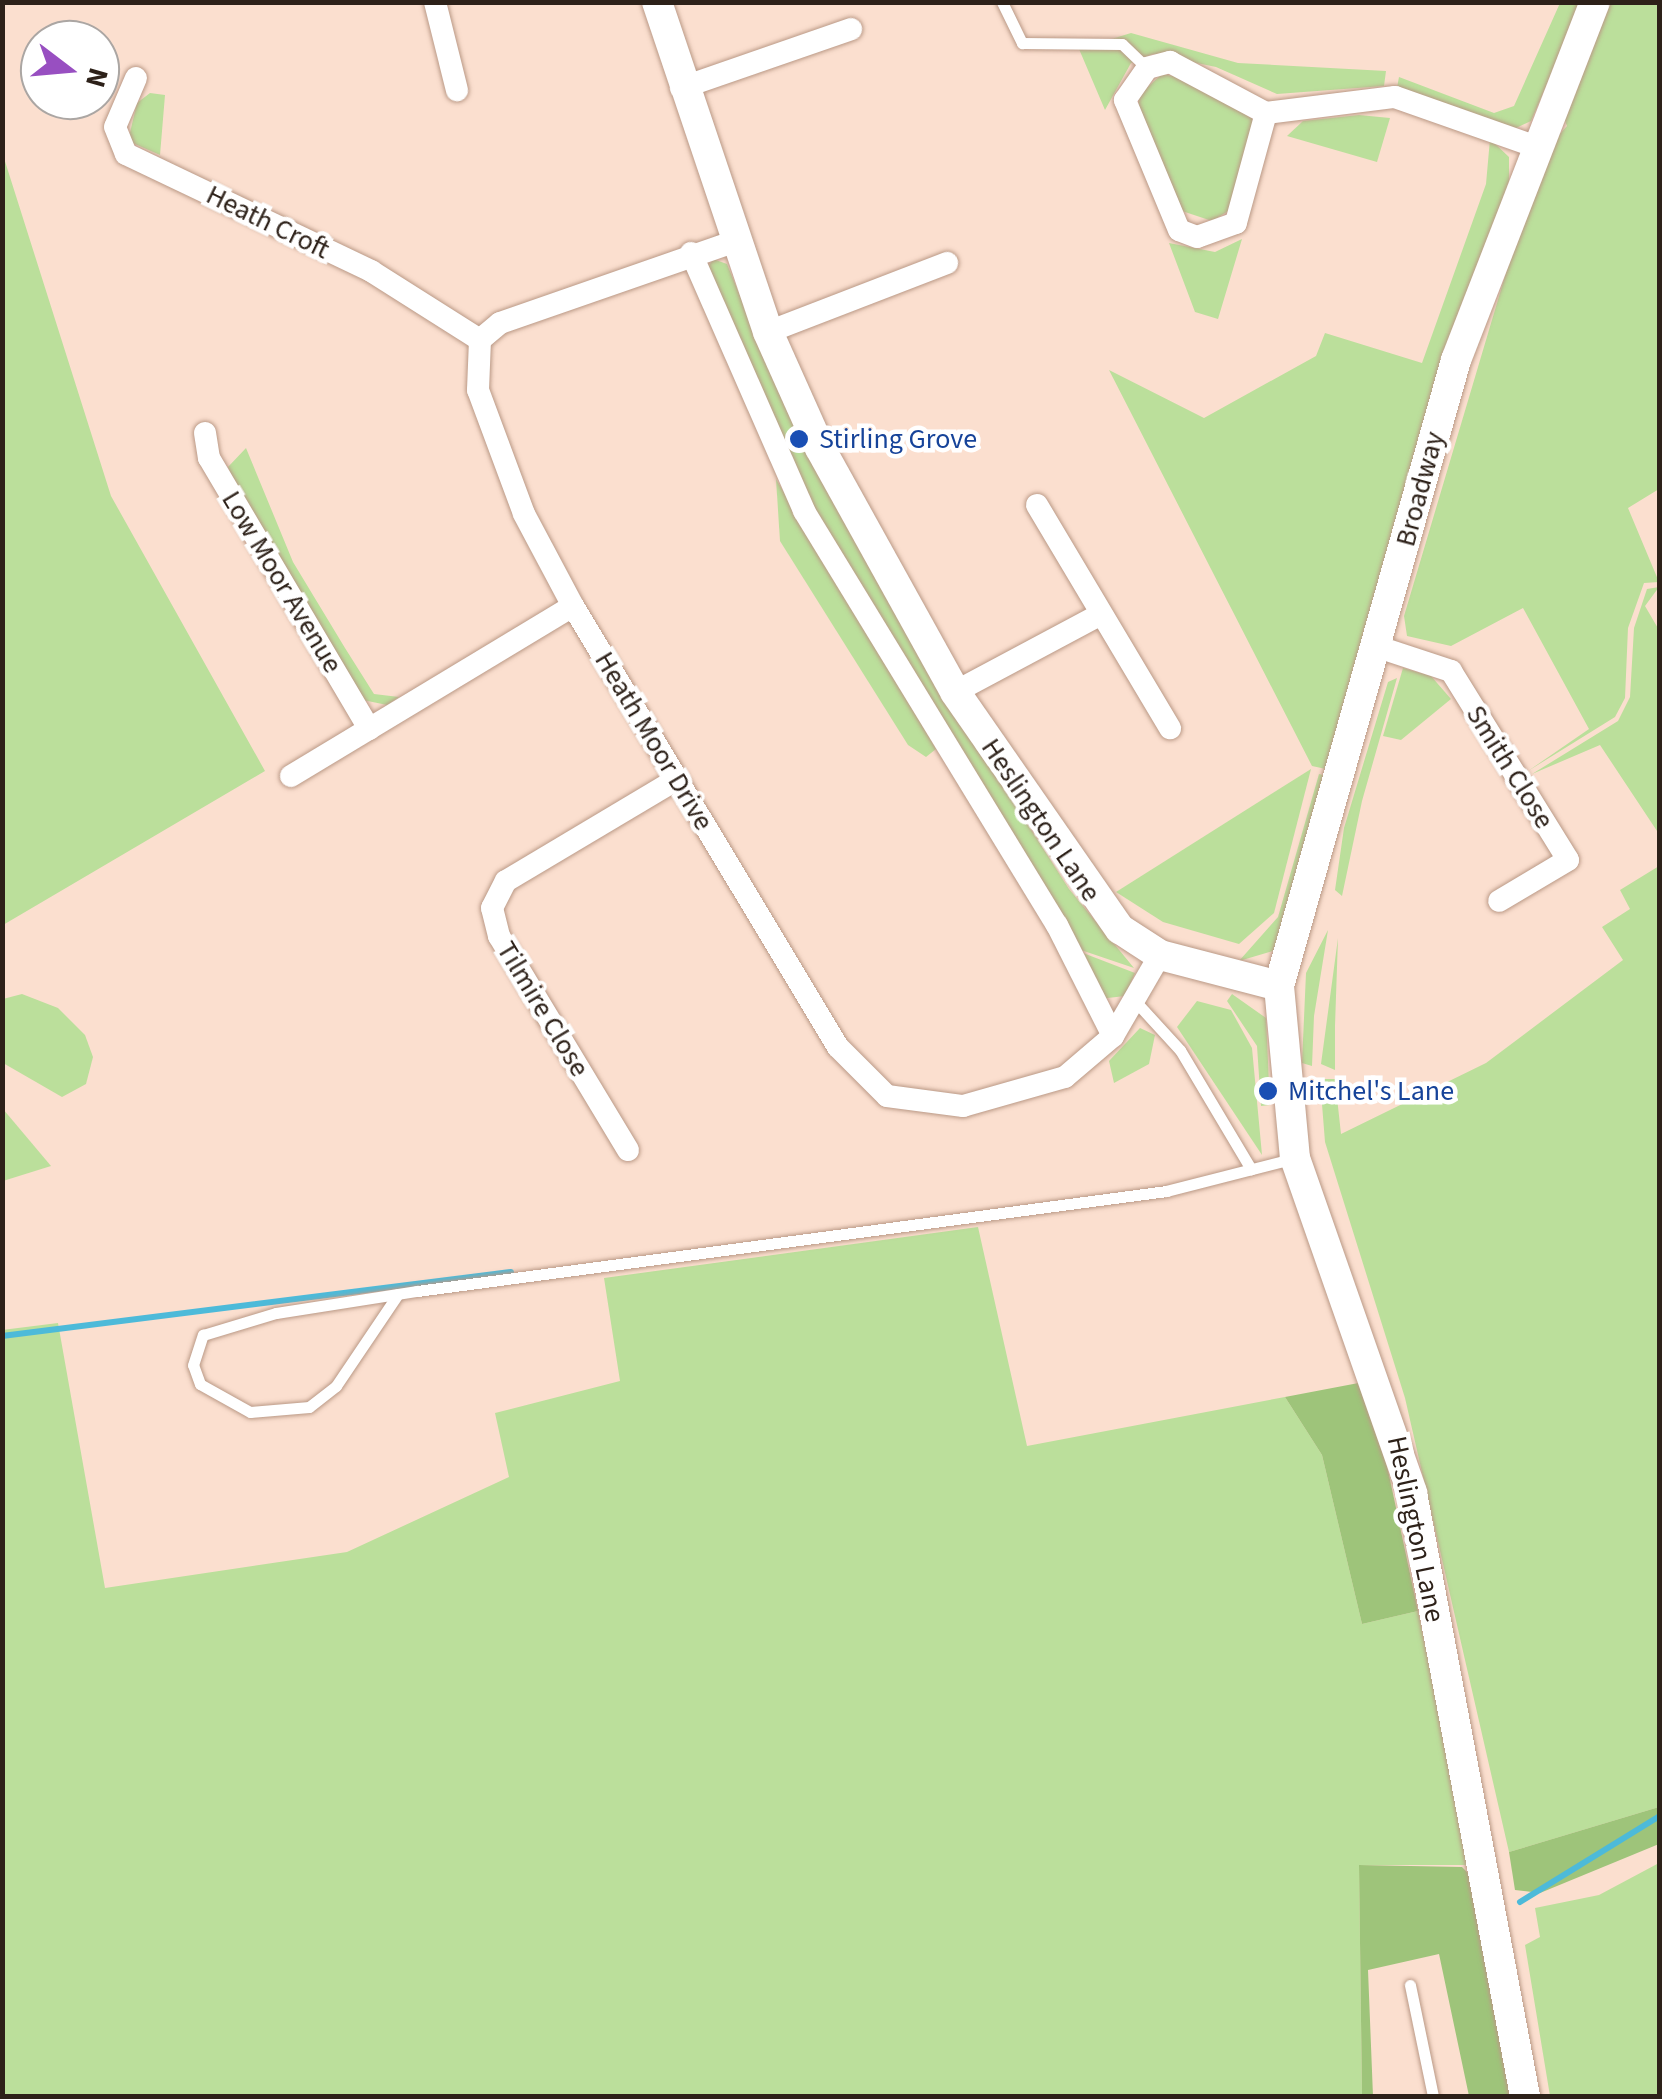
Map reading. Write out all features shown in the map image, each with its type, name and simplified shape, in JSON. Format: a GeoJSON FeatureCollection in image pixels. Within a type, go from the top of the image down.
{"type":"FeatureCollection","features":[{"type":"Feature","properties":{"kind":"street"},"geometry":{"type":"LineString","coordinates":[[435,2],[457,90]]}},
{"type":"Feature","properties":{"kind":"street","name":"Heslington Lane"},"geometry":{"type":"LineString","coordinates":[[656,2],[681,88],[768,332],[820,448],[955,692],[1090,896],[1160,954],[1279,986],[1295,1158],[1412,1493],[1525,2096]]}},
{"type":"Feature","properties":{"kind":"street","name":"Broadway"},"geometry":{"type":"LineString","coordinates":[[1279,986],[1378,647],[1456,360],[1534,146],[1595,2]]}},
{"type":"Feature","properties":{"kind":"street"},"geometry":{"type":"LineString","coordinates":[[681,88],[851,29]]}},
{"type":"Feature","properties":{"kind":"street"},"geometry":{"type":"LineString","coordinates":[[1266,113],[1236,223],[1198,238],[1166,218],[1127,118],[1131,82],[1147,68],[1191,67],[1266,113],[1395,97],[1534,146]]}},
{"type":"Feature","properties":{"kind":"street","name":"Heath Croft"},"geometry":{"type":"LineString","coordinates":[[136,78],[115,127],[126,154],[371,271],[480,340]]}},
{"type":"Feature","properties":{"kind":"street"},"geometry":{"type":"LineString","coordinates":[[480,340],[500,322],[732,238]]}},
{"type":"Feature","properties":{"kind":"street"},"geometry":{"type":"LineString","coordinates":[[690,254],[804,511],[1057,925],[1113,1036]]}},
{"type":"Feature","properties":{"kind":"street"},"geometry":{"type":"LineString","coordinates":[[768,332],[947,263]]}},
{"type":"Feature","properties":{"kind":"street","name":"Heath Moor Drive"},"geometry":{"type":"LineString","coordinates":[[480,340],[478,390],[524,514],[573,606],[838,1047],[887,1096],[930,1108],[1038,1089],[1084,1066],[1113,1036],[1136,1002],[1160,954]]}},
{"type":"Feature","properties":{"kind":"street","name":"Low Moor Avenue"},"geometry":{"type":"LineString","coordinates":[[205,433],[208,458],[369,728]]}},
{"type":"Feature","properties":{"kind":"street"},"geometry":{"type":"LineString","coordinates":[[1036,505],[1170,728]]}},
{"type":"Feature","properties":{"kind":"street"},"geometry":{"type":"LineString","coordinates":[[292,776],[573,606]]}},
{"type":"Feature","properties":{"kind":"street"},"geometry":{"type":"LineString","coordinates":[[955,692],[1100,615]]}},
{"type":"Feature","properties":{"kind":"street","name":"Smith Close"},"geometry":{"type":"LineString","coordinates":[[1378,647],[1451,671],[1568,860],[1499,900]]}},
{"type":"Feature","properties":{"kind":"street","name":"Tilmire Close"},"geometry":{"type":"LineString","coordinates":[[628,1150],[499,936],[492,908],[506,881],[677,779]]}},
{"type":"Feature","properties":{"kind":"lane"},"geometry":{"type":"LineString","coordinates":[[1002,2],[1022,43],[1122,44],[1147,68]]}},
{"type":"Feature","properties":{"kind":"lane"},"geometry":{"type":"LineString","coordinates":[[1136,1002],[1180,1050],[1252,1170]]}},
{"type":"Feature","properties":{"kind":"lane"},"geometry":{"type":"LineString","coordinates":[[398,1294],[336,1386],[309,1407],[250,1412],[200,1384],[194,1346],[217,1325],[398,1294],[1166,1191],[1295,1158]]}},
{"type":"Feature","properties":{"kind":"lane"},"geometry":{"type":"LineString","coordinates":[[1410,1986],[1433,2096]]}},
{"type":"Feature","properties":{"kind":"green space"},"geometry":{"type":"Polygon","coordinates":[[[1560,3],[1582,3],[1531,121],[1514,129],[1396,93],[1399,77],[1494,113],[1514,106],[1560,3]]]}},
{"type":"Feature","properties":{"kind":"green space"},"geometry":{"type":"Polygon","coordinates":[[[1607,3],[1659,3],[1659,489],[1628,508],[1659,582],[1644,583],[1628,628],[1625,698],[1615,717],[1528,771],[1589,729],[1523,608],[1451,646],[1407,636],[1404,616],[1541,155],[1567,126],[1560,108],[1607,3]]]}},
{"type":"Feature","properties":{"kind":"green space"},"geometry":{"type":"Polygon","coordinates":[[[1131,33],[1238,63],[1386,71],[1384,86],[1277,94],[1216,67],[1153,54],[1131,63],[1105,110],[1079,49],[1131,33]]]}},
{"type":"Feature","properties":{"kind":"green space"},"geometry":{"type":"Polygon","coordinates":[[[1162,74],[1194,80],[1254,120],[1230,210],[1212,221],[1179,210],[1138,111],[1140,94],[1162,74]]]}},
{"type":"Feature","properties":{"kind":"green space"},"geometry":{"type":"Polygon","coordinates":[[[150,93],[165,95],[160,155],[128,141],[137,103],[150,93]]]}},
{"type":"Feature","properties":{"kind":"green space"},"geometry":{"type":"Polygon","coordinates":[[[1359,115],[1390,118],[1377,162],[1287,136],[1303,121],[1359,115]]]}},
{"type":"Feature","properties":{"kind":"green space"},"geometry":{"type":"Polygon","coordinates":[[[1490,139],[1509,157],[1509,181],[1335,771],[1312,766],[1109,370],[1204,418],[1316,356],[1325,333],[1422,363],[1486,184],[1490,139]]]}},
{"type":"Feature","properties":{"kind":"green space"},"geometry":{"type":"Polygon","coordinates":[[[3,155],[111,496],[265,771],[3,925],[3,155]]]}},
{"type":"Feature","properties":{"kind":"green space"},"geometry":{"type":"Polygon","coordinates":[[[1242,239],[1218,319],[1195,312],[1169,243],[1215,252],[1242,239]]]}},
{"type":"Feature","properties":{"kind":"green space"},"geometry":{"type":"Polygon","coordinates":[[[713,259],[727,264],[775,381],[979,748],[1069,889],[1134,968],[1075,948],[816,518],[708,267],[713,259]]]}},
{"type":"Feature","properties":{"kind":"green space"},"geometry":{"type":"Polygon","coordinates":[[[246,448],[293,562],[345,648],[374,694],[399,697],[387,705],[363,700],[237,489],[228,467],[246,448]]]}},
{"type":"Feature","properties":{"kind":"green space"},"geometry":{"type":"Polygon","coordinates":[[[776,479],[936,749],[926,757],[908,745],[780,541],[776,479]]]}},
{"type":"Feature","properties":{"kind":"green space"},"geometry":{"type":"Polygon","coordinates":[[[1659,587],[1645,606],[1659,630],[1659,834],[1600,745],[1532,774],[1618,721],[1630,697],[1634,628],[1647,589],[1659,587]]]}},
{"type":"Feature","properties":{"kind":"green space"},"geometry":{"type":"Polygon","coordinates":[[[1403,668],[1431,676],[1451,699],[1401,740],[1383,736],[1403,668]]]}},
{"type":"Feature","properties":{"kind":"green space"},"geometry":{"type":"Polygon","coordinates":[[[1397,678],[1362,801],[1342,896],[1335,890],[1344,828],[1388,682],[1397,678]]]}},
{"type":"Feature","properties":{"kind":"green space"},"geometry":{"type":"Polygon","coordinates":[[[1311,769],[1274,913],[1239,944],[1163,922],[1116,892],[1311,769]]]}},
{"type":"Feature","properties":{"kind":"green space"},"geometry":{"type":"Polygon","coordinates":[[[1319,774],[1327,776],[1276,950],[1239,961],[1278,917],[1319,774]]]}},
{"type":"Feature","properties":{"kind":"green space"},"geometry":{"type":"Polygon","coordinates":[[[1659,866],[1659,1807],[1509,1852],[1405,1398],[1325,1142],[1320,1079],[1335,1079],[1341,1134],[1486,1063],[1623,960],[1602,927],[1630,909],[1620,890],[1659,866]]]}},
{"type":"Feature","properties":{"kind":"green space"},"geometry":{"type":"Polygon","coordinates":[[[1328,930],[1314,1016],[1312,1066],[1302,1063],[1306,973],[1328,930]]]}},
{"type":"Feature","properties":{"kind":"green space"},"geometry":{"type":"Polygon","coordinates":[[[1338,938],[1335,1026],[1335,1070],[1321,1064],[1338,938]]]}},
{"type":"Feature","properties":{"kind":"green space"},"geometry":{"type":"Polygon","coordinates":[[[1083,953],[1135,973],[1125,996],[1099,999],[1083,953]]]}},
{"type":"Feature","properties":{"kind":"green space"},"geometry":{"type":"Polygon","coordinates":[[[22,994],[58,1008],[85,1035],[93,1057],[86,1084],[62,1097],[3,1063],[3,999],[22,994]]]}},
{"type":"Feature","properties":{"kind":"green space"},"geometry":{"type":"Polygon","coordinates":[[[1232,994],[1266,1018],[1270,1105],[1261,1106],[1257,1046],[1227,1001],[1232,994]]]}},
{"type":"Feature","properties":{"kind":"green space"},"geometry":{"type":"Polygon","coordinates":[[[1197,1001],[1231,1010],[1252,1048],[1262,1155],[1177,1027],[1197,1001]]]}},
{"type":"Feature","properties":{"kind":"green space"},"geometry":{"type":"Polygon","coordinates":[[[1140,1028],[1155,1035],[1149,1064],[1114,1083],[1109,1061],[1140,1028]]]}},
{"type":"Feature","properties":{"kind":"green space"},"geometry":{"type":"Polygon","coordinates":[[[3,1109],[51,1166],[3,1181],[3,1109]]]}},
{"type":"Feature","properties":{"kind":"green space"},"geometry":{"type":"Polygon","coordinates":[[[978,1227],[1027,1446],[1285,1397],[1322,1455],[1362,1624],[1418,1611],[1471,1865],[1359,1865],[1362,2096],[3,2096],[2,1330],[58,1323],[105,1588],[347,1552],[509,1477],[495,1413],[620,1381],[604,1278],[978,1227]]]}},
{"type":"Feature","properties":{"kind":"green space"},"geometry":{"type":"Polygon","coordinates":[[[1369,1381],[1418,1611],[1362,1624],[1322,1455],[1285,1397],[1369,1381]]]}},
{"type":"Feature","properties":{"kind":"green space"},"geometry":{"type":"Polygon","coordinates":[[[1659,1807],[1659,1844],[1540,1893],[1515,1890],[1509,1852],[1659,1807]]]}},
{"type":"Feature","properties":{"kind":"green space"},"geometry":{"type":"Polygon","coordinates":[[[1659,1863],[1659,2096],[1550,2096],[1525,1945],[1540,1937],[1535,1908],[1599,1895],[1659,1863]]]}},
{"type":"Feature","properties":{"kind":"green space"},"geometry":{"type":"Polygon","coordinates":[[[1359,1865],[1462,1867],[1474,1879],[1510,2096],[1469,2096],[1439,1954],[1368,1970],[1373,2096],[1362,2096],[1359,1865]]]}},
{"type":"Feature","properties":{"kind":"waterway"},"geometry":{"type":"LineString","coordinates":[[2,1336],[511,1272]]}},
{"type":"Feature","properties":{"kind":"waterway"},"geometry":{"type":"LineString","coordinates":[[1520,1902],[1660,1816]]}},
{"type":"Feature","properties":{"kind":"place","name":"Stirling Grove"},"geometry":{"type":"Point","coordinates":[799,439]}},
{"type":"Feature","properties":{"kind":"place","name":"Mitchel's Lane"},"geometry":{"type":"Point","coordinates":[1268,1091]}}]}
